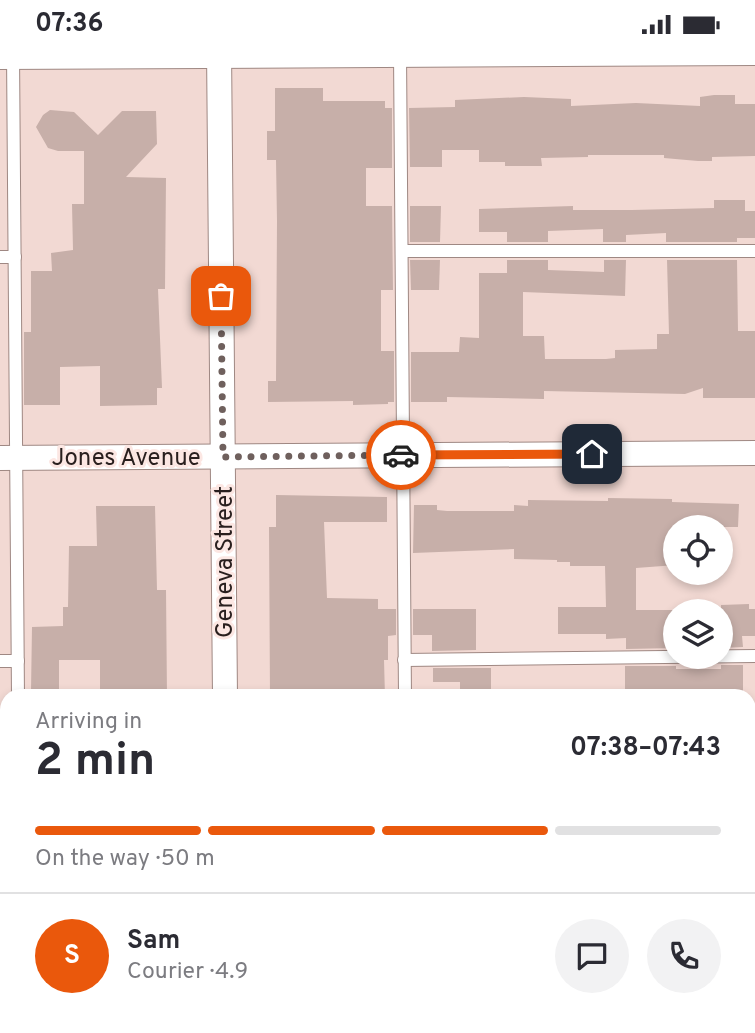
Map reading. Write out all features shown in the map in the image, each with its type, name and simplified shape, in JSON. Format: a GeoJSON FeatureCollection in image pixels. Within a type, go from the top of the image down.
{"type":"FeatureCollection","features":[{"type":"Feature","properties":{"kind":"street","name":"Geneva Street"},"geometry":{"type":"LineString","coordinates":[[219,53],[225,689]]}},
{"type":"Feature","properties":{"kind":"street"},"geometry":{"type":"LineString","coordinates":[[9,55],[755,53]]}},
{"type":"Feature","properties":{"kind":"street","name":"Jones Avenue"},"geometry":{"type":"LineString","coordinates":[[9,458],[755,453]]}},
{"type":"Feature","properties":{"kind":"lane"},"geometry":{"type":"LineString","coordinates":[[400,52],[405,689]]}},
{"type":"Feature","properties":{"kind":"lane"},"geometry":{"type":"LineString","coordinates":[[9,55],[15,257],[9,458],[18,689]]}},
{"type":"Feature","properties":{"kind":"lane"},"geometry":{"type":"LineString","coordinates":[[402,251],[755,251]]}},
{"type":"Feature","properties":{"kind":"lane"},"geometry":{"type":"LineString","coordinates":[[0,257],[15,257]]}},
{"type":"Feature","properties":{"kind":"lane"},"geometry":{"type":"LineString","coordinates":[[404,660],[755,656]]}},
{"type":"Feature","properties":{"kind":"lane"},"geometry":{"type":"LineString","coordinates":[[0,661],[18,661]]}},
{"type":"Feature","properties":{"kind":"building"},"geometry":{"type":"Polygon","coordinates":[[[275,88],[323,88],[323,101],[385,101],[385,108],[392,108],[392,168],[366,168],[366,206],[392,206],[393,290],[381,290],[381,351],[394,351],[394,402],[353,405],[353,401],[268,402],[268,381],[276,381],[276,160],[267,160],[267,131],[275,131],[275,88]]]}},
{"type":"Feature","properties":{"kind":"building"},"geometry":{"type":"Polygon","coordinates":[[[735,95],[735,104],[755,104],[755,156],[712,157],[712,161],[698,161],[664,158],[664,155],[588,155],[541,158],[542,166],[505,166],[505,162],[479,162],[479,150],[442,150],[442,167],[410,167],[409,108],[455,107],[455,100],[524,97],[571,99],[571,106],[636,103],[700,106],[700,97],[735,95]]]}},
{"type":"Feature","properties":{"kind":"building"},"geometry":{"type":"Polygon","coordinates":[[[50,110],[74,112],[98,135],[122,111],[156,111],[157,144],[126,177],[166,178],[165,289],[158,289],[162,388],[157,388],[157,405],[100,406],[100,366],[60,367],[60,405],[24,405],[24,332],[31,332],[31,271],[52,271],[51,253],[73,250],[72,204],[84,204],[84,151],[58,151],[48,148],[36,127],[43,115],[50,110]]]}},
{"type":"Feature","properties":{"kind":"building"},"geometry":{"type":"Polygon","coordinates":[[[714,200],[745,200],[745,211],[755,211],[755,238],[737,238],[737,242],[666,242],[666,233],[626,235],[626,242],[603,242],[603,229],[548,231],[548,242],[507,242],[507,232],[479,232],[479,209],[573,206],[573,210],[714,208],[714,200]]]}},
{"type":"Feature","properties":{"kind":"building"},"geometry":{"type":"Polygon","coordinates":[[[410,206],[441,206],[440,242],[410,242],[410,206]]]}},
{"type":"Feature","properties":{"kind":"building"},"geometry":{"type":"Polygon","coordinates":[[[410,260],[440,260],[439,290],[411,290],[410,260]]]}},
{"type":"Feature","properties":{"kind":"building"},"geometry":{"type":"Polygon","coordinates":[[[507,260],[548,260],[548,270],[604,272],[604,260],[626,260],[625,296],[523,292],[523,336],[544,336],[545,359],[606,359],[615,358],[615,350],[657,349],[657,334],[669,334],[667,260],[737,260],[738,331],[755,331],[755,398],[703,398],[703,388],[685,394],[544,391],[544,399],[447,397],[447,402],[411,402],[411,352],[459,352],[460,337],[479,338],[479,273],[507,273],[507,260]]]}},
{"type":"Feature","properties":{"kind":"building"},"geometry":{"type":"Polygon","coordinates":[[[276,495],[387,497],[387,522],[324,522],[327,598],[378,599],[378,609],[396,609],[396,635],[388,636],[388,660],[384,660],[385,689],[270,689],[269,527],[276,527],[276,495]]]}},
{"type":"Feature","properties":{"kind":"building"},"geometry":{"type":"Polygon","coordinates":[[[608,498],[672,499],[672,502],[739,504],[738,527],[733,527],[733,515],[663,515],[663,566],[636,568],[636,610],[663,610],[663,648],[626,649],[626,638],[606,639],[606,634],[558,634],[558,607],[606,607],[605,566],[570,566],[570,562],[557,560],[514,559],[514,549],[413,553],[414,505],[437,505],[437,510],[447,511],[514,511],[514,505],[528,506],[528,500],[608,501],[608,498]]]}},
{"type":"Feature","properties":{"kind":"building"},"geometry":{"type":"Polygon","coordinates":[[[96,506],[155,506],[157,590],[166,590],[167,689],[100,689],[100,660],[59,660],[59,689],[31,689],[32,627],[63,626],[63,607],[68,607],[69,546],[97,546],[96,506]]]}},
{"type":"Feature","properties":{"kind":"building"},"geometry":{"type":"Polygon","coordinates":[[[749,604],[749,609],[755,609],[755,636],[742,636],[743,647],[733,647],[733,605],[749,604]]]}},
{"type":"Feature","properties":{"kind":"building"},"geometry":{"type":"Polygon","coordinates":[[[413,609],[476,609],[476,650],[432,651],[432,635],[413,635],[413,609]]]}},
{"type":"Feature","properties":{"kind":"building"},"geometry":{"type":"Polygon","coordinates":[[[733,665],[743,665],[743,689],[625,689],[625,666],[663,666],[663,669],[733,669],[733,665]]]}},
{"type":"Feature","properties":{"kind":"building"},"geometry":{"type":"Polygon","coordinates":[[[433,668],[491,668],[491,689],[460,689],[460,682],[433,682],[433,668]]]}},
{"type":"Feature","properties":{"kind":"way so far"},"geometry":{"type":"LineString","coordinates":[[221,296],[223,457],[401,455]]}},
{"type":"Feature","properties":{"kind":"route"},"geometry":{"type":"LineString","coordinates":[[401,455],[592,454]]}}]}
